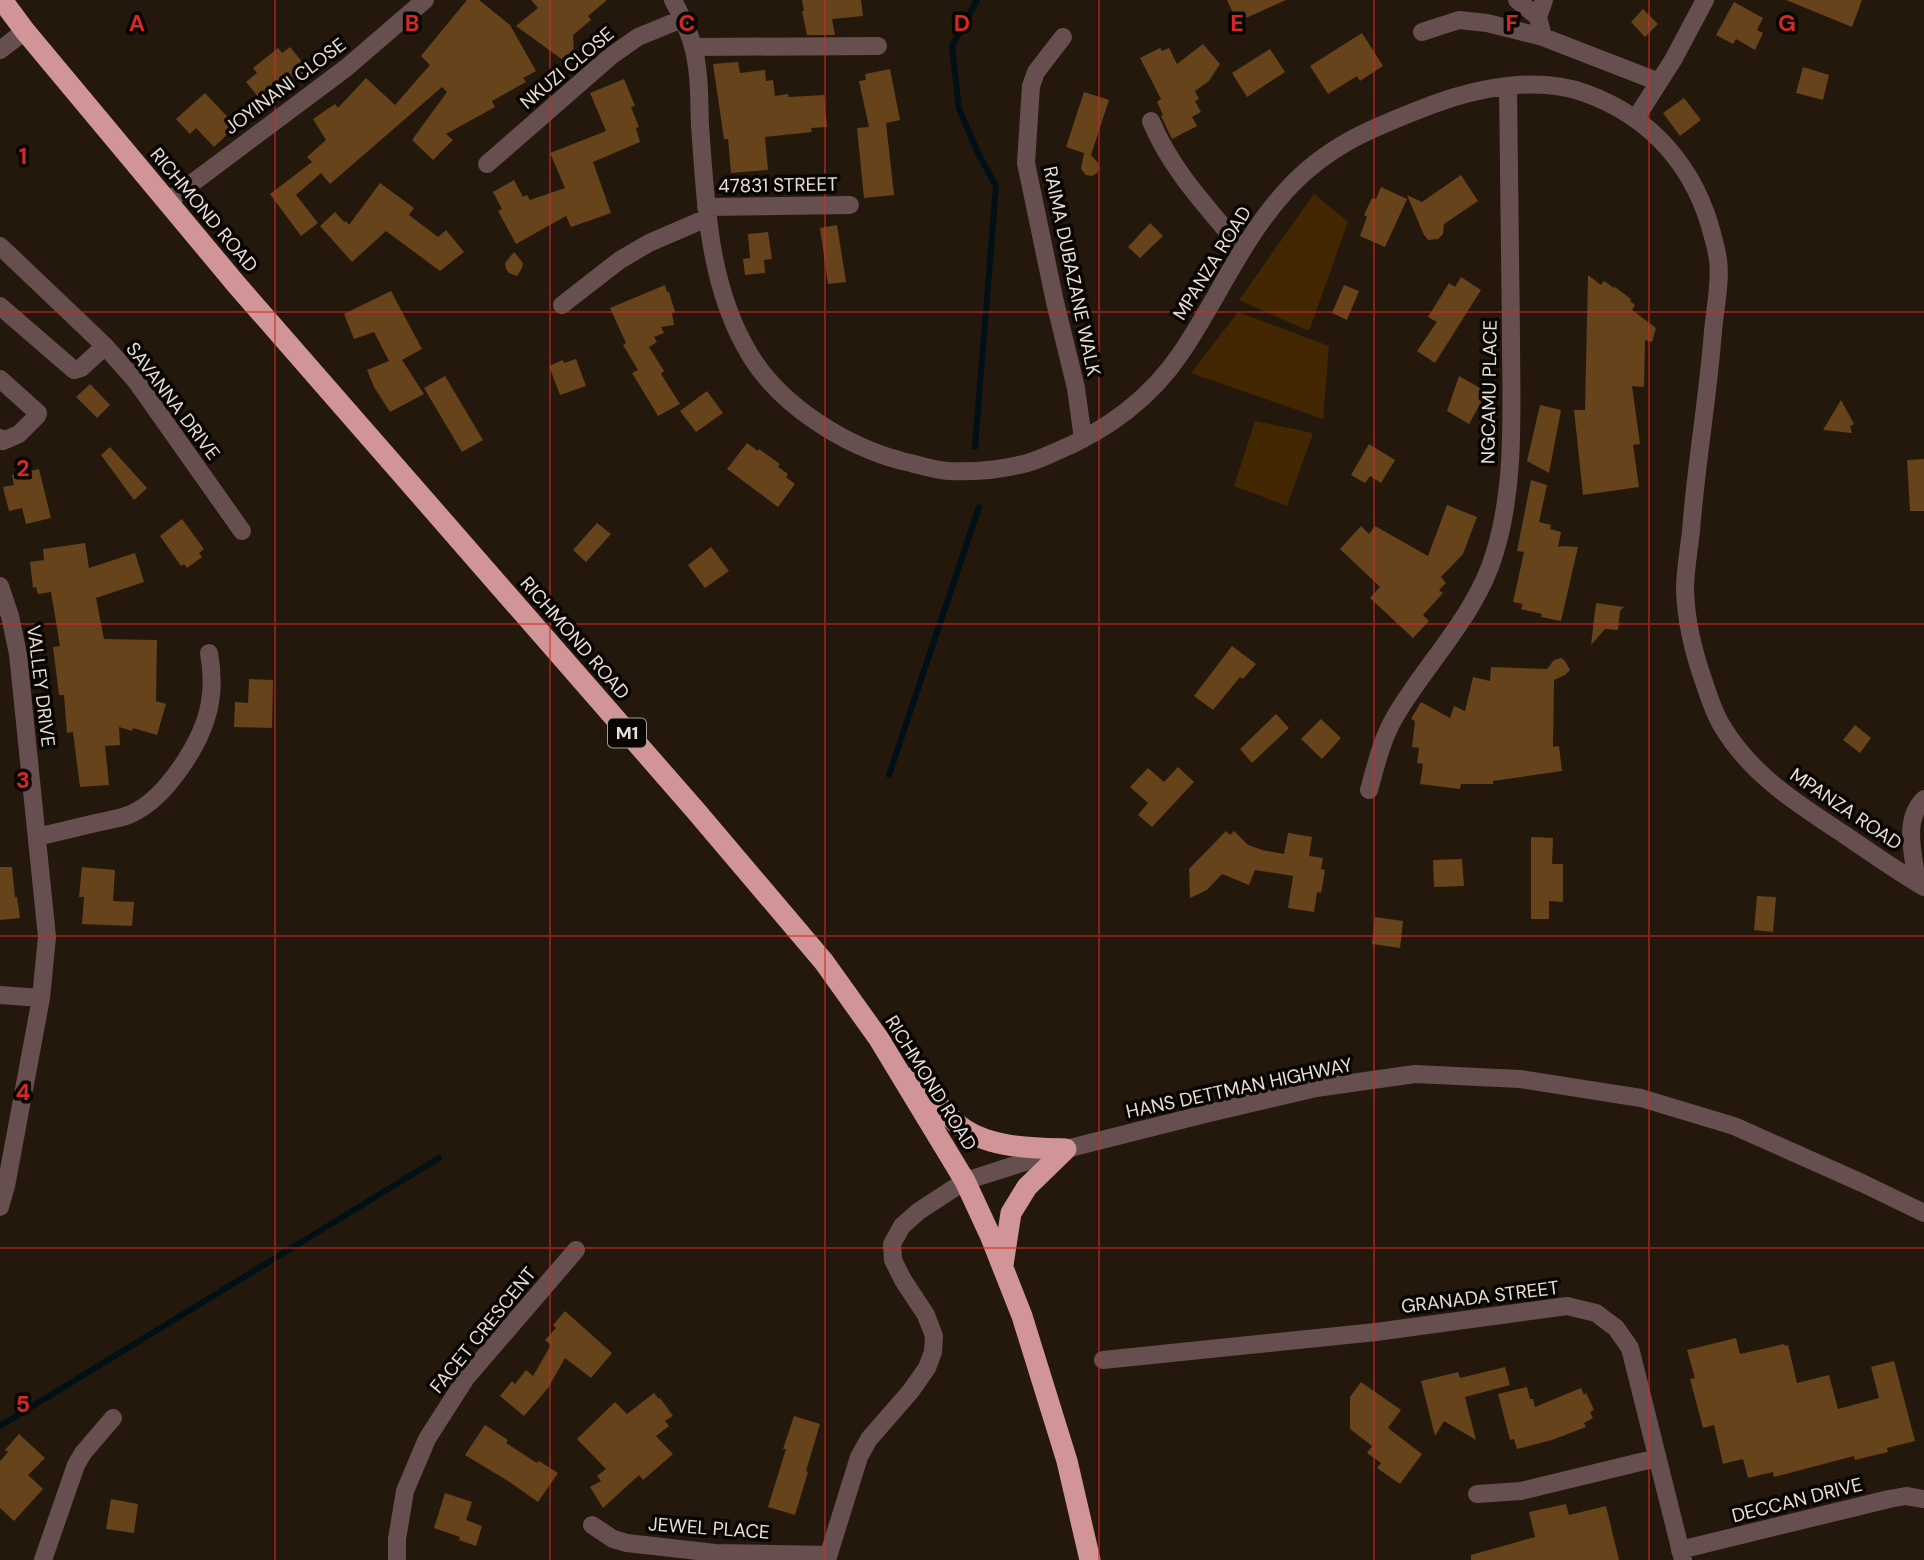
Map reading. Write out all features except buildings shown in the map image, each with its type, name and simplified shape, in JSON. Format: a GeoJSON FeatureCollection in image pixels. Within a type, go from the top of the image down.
{"type":"FeatureCollection","features":[{"type":"Feature","properties":{"kind":"highway","name":"RICHMOND ROAD"},"geometry":{"type":"LineString","coordinates":[[2,0],[236,284],[696,811],[824,962],[880,1039],[965,1181],[1003,1266],[1022,1316],[1067,1461],[1090,1560]]}},
{"type":"Feature","properties":{"kind":"highway"},"geometry":{"type":"LineString","coordinates":[[880,1039],[957,1124],[1004,1145],[1066,1149]]}},
{"type":"Feature","properties":{"kind":"highway"},"geometry":{"type":"LineString","coordinates":[[1003,1266],[1011,1213],[1027,1187],[1066,1149]]}},
{"type":"Feature","properties":{"kind":"street","name":"JOYINANI CLOSE"},"geometry":{"type":"LineString","coordinates":[[167,202],[346,68],[425,0]]}},
{"type":"Feature","properties":{"kind":"street","name":"MPANZA ROAD"},"geometry":{"type":"LineString","coordinates":[[673,0],[694,47],[707,213],[716,267],[727,309],[752,358],[778,391],[827,429],[880,455],[942,471],[1025,465],[1104,428],[1138,402],[1161,380],[1205,317],[1242,249],[1282,195],[1303,173],[1336,147],[1381,124],[1455,96],[1508,86],[1550,85],[1579,90],[1609,102],[1636,118],[1660,138],[1683,167],[1706,209],[1719,262],[1685,590],[1697,661],[1718,721],[1742,756],[1785,796],[1920,885]]}},
{"type":"Feature","properties":{"kind":"street"},"geometry":{"type":"LineString","coordinates":[[1517,0],[1541,9],[1543,37]]}},
{"type":"Feature","properties":{"kind":"street"},"geometry":{"type":"LineString","coordinates":[[1636,118],[1673,60],[1705,0]]}},
{"type":"Feature","properties":{"kind":"street","name":"NKUZI CLOSE"},"geometry":{"type":"LineString","coordinates":[[487,164],[611,56],[638,37],[682,19]]}},
{"type":"Feature","properties":{"kind":"street"},"geometry":{"type":"LineString","coordinates":[[1422,32],[1459,20],[1472,20],[1543,37],[1659,82]]}},
{"type":"Feature","properties":{"kind":"street"},"geometry":{"type":"LineString","coordinates":[[0,50],[25,31]]}},
{"type":"Feature","properties":{"kind":"street","name":"RAIMA DUBAZANE WALK"},"geometry":{"type":"LineString","coordinates":[[1063,37],[1036,72],[1031,86],[1026,163],[1076,388],[1083,439]]}},
{"type":"Feature","properties":{"kind":"street"},"geometry":{"type":"LineString","coordinates":[[694,47],[878,46]]}},
{"type":"Feature","properties":{"kind":"street","name":"NGCAMU PLACE"},"geometry":{"type":"LineString","coordinates":[[1369,790],[1386,733],[1396,714],[1467,611],[1485,580],[1503,517],[1512,453],[1508,86]]}},
{"type":"Feature","properties":{"kind":"street"},"geometry":{"type":"LineString","coordinates":[[1151,121],[1177,169],[1242,249]]}},
{"type":"Feature","properties":{"kind":"street","name":"47831 STREET"},"geometry":{"type":"LineString","coordinates":[[707,213],[850,205]]}},
{"type":"Feature","properties":{"kind":"street"},"geometry":{"type":"LineString","coordinates":[[562,305],[629,254],[707,213]]}},
{"type":"Feature","properties":{"kind":"street","name":"SAVANNA DRIVE"},"geometry":{"type":"LineString","coordinates":[[3,253],[105,346],[136,381],[242,531]]}},
{"type":"Feature","properties":{"kind":"street"},"geometry":{"type":"LineString","coordinates":[[0,306],[74,370],[81,368],[105,346]]}},
{"type":"Feature","properties":{"kind":"street"},"geometry":{"type":"LineString","coordinates":[[0,379],[38,413],[19,434],[3,441],[0,438]]}},
{"type":"Feature","properties":{"kind":"street","name":"VALLEY DRIVE"},"geometry":{"type":"LineString","coordinates":[[0,586],[18,654],[47,937],[41,999],[0,1207]]}},
{"type":"Feature","properties":{"kind":"street"},"geometry":{"type":"LineString","coordinates":[[37,837],[131,814],[166,787],[201,732],[210,705],[213,677],[209,653]]}},
{"type":"Feature","properties":{"kind":"street"},"geometry":{"type":"LineString","coordinates":[[1920,885],[1910,827],[1913,815],[1924,799]]}},
{"type":"Feature","properties":{"kind":"street"},"geometry":{"type":"LineString","coordinates":[[0,995],[41,999]]}},
{"type":"Feature","properties":{"kind":"street","name":"HANS DETTMAN HIGHWAY"},"geometry":{"type":"LineString","coordinates":[[965,1181],[1066,1149],[1209,1113],[1328,1086],[1415,1074],[1520,1079],[1641,1098],[1734,1126],[1924,1213]]}},
{"type":"Feature","properties":{"kind":"street"},"geometry":{"type":"LineString","coordinates":[[828,1558],[859,1457],[869,1439],[927,1368],[933,1352],[934,1336],[926,1314],[893,1260],[892,1244],[902,1226],[919,1211],[965,1181]]}},
{"type":"Feature","properties":{"kind":"street","name":"FACET CRESCENT"},"geometry":{"type":"LineString","coordinates":[[397,1560],[397,1539],[405,1491],[426,1439],[466,1378],[576,1250]]}},
{"type":"Feature","properties":{"kind":"street","name":"GRANADA STREET"},"geometry":{"type":"LineString","coordinates":[[1103,1360],[1376,1332],[1567,1306],[1596,1313],[1616,1328],[1630,1348],[1682,1555]]}},
{"type":"Feature","properties":{"kind":"street"},"geometry":{"type":"LineString","coordinates":[[43,1560],[76,1465],[83,1452],[113,1418]]}},
{"type":"Feature","properties":{"kind":"street"},"geometry":{"type":"LineString","coordinates":[[1477,1494],[1521,1491],[1657,1458]]}},
{"type":"Feature","properties":{"kind":"street","name":"DECCAN DRIVE"},"geometry":{"type":"LineString","coordinates":[[1682,1555],[1889,1499],[1906,1496],[1924,1499]]}},
{"type":"Feature","properties":{"kind":"street","name":"JEWEL PLACE"},"geometry":{"type":"LineString","coordinates":[[592,1525],[613,1539],[627,1542],[715,1553],[828,1558]]}},
{"type":"Feature","properties":{"kind":"shaded area"},"geometry":{"type":"Polygon","coordinates":[[[1314,194],[1348,222],[1309,331],[1239,300],[1314,194]]]}},
{"type":"Feature","properties":{"kind":"shaded area"},"geometry":{"type":"Polygon","coordinates":[[[1238,312],[1329,346],[1323,419],[1191,373],[1238,312]]]}},
{"type":"Feature","properties":{"kind":"shaded area"},"geometry":{"type":"Polygon","coordinates":[[[1255,421],[1313,433],[1287,506],[1234,486],[1255,421]]]}},
{"type":"Feature","properties":{"kind":"waterway"},"geometry":{"type":"LineString","coordinates":[[975,447],[996,186],[959,109],[952,46],[977,0]]}},
{"type":"Feature","properties":{"kind":"waterway"},"geometry":{"type":"LineString","coordinates":[[889,775],[979,507]]}},
{"type":"Feature","properties":{"kind":"waterway"},"geometry":{"type":"LineString","coordinates":[[0,1426],[439,1158]]}}]}
